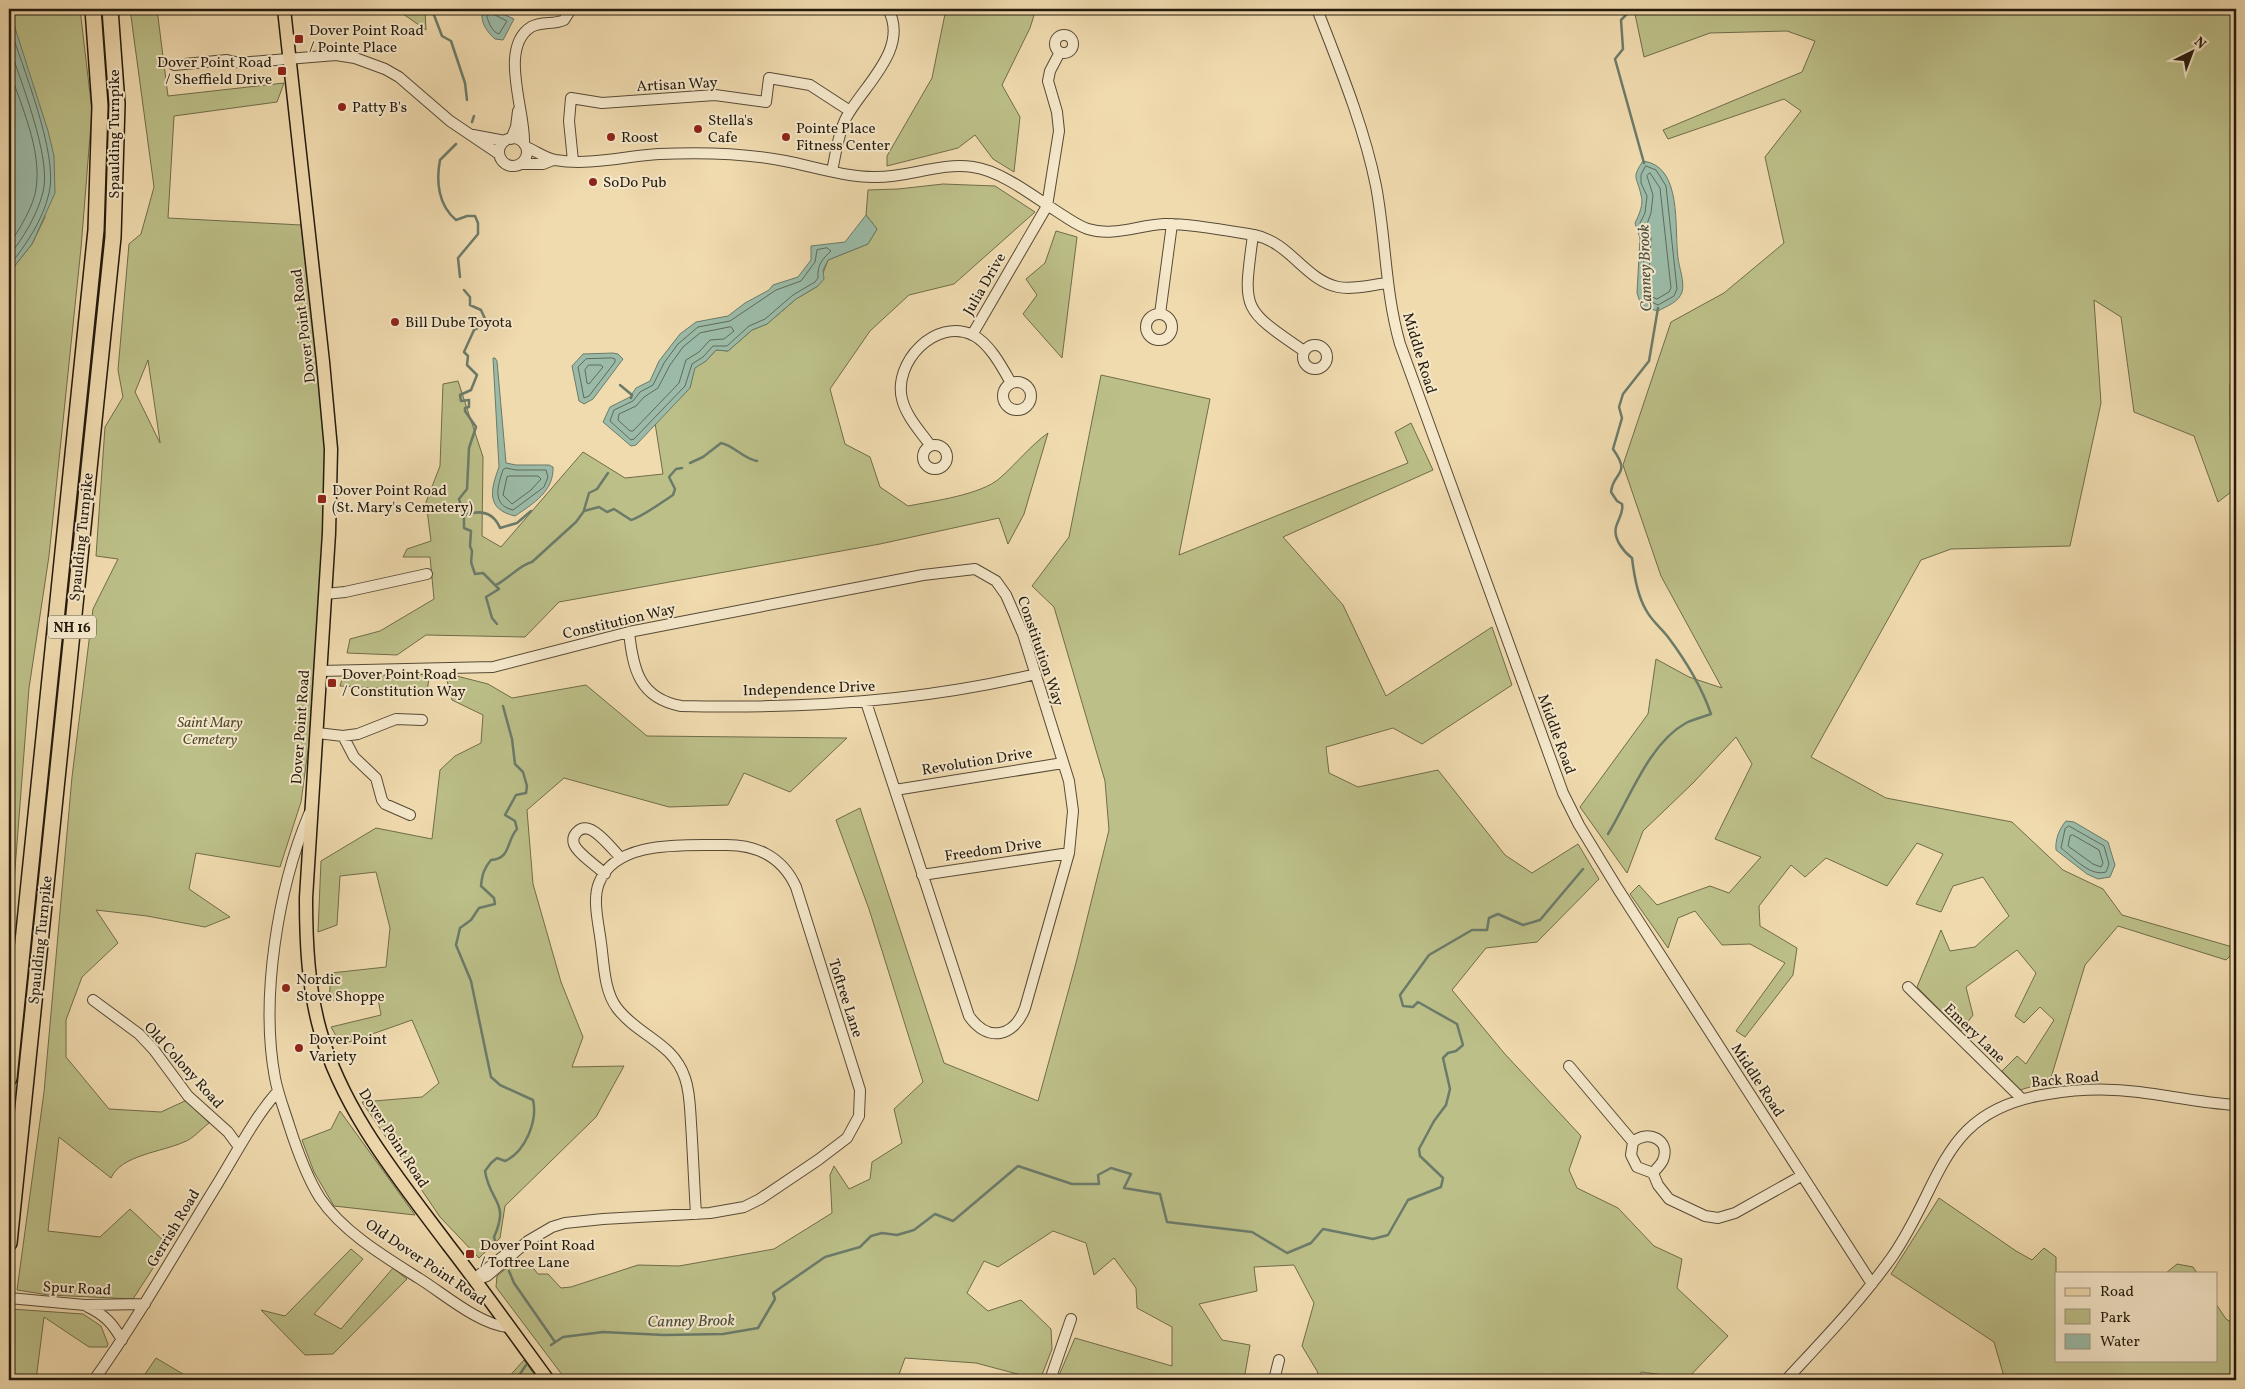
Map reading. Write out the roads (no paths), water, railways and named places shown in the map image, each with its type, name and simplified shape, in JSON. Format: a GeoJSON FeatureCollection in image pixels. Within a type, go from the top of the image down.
{"type":"FeatureCollection","features":[{"type":"Feature","properties":{"kind":"highway","name":"Spaulding Turnpike"},"geometry":{"type":"LineString","coordinates":[[9,1078],[96,230],[100,115],[98,61],[93,9]]}},
{"type":"Feature","properties":{"kind":"highway","name":"Spaulding Turnpike"},"geometry":{"type":"LineString","coordinates":[[9,1244],[112,236],[116,104],[110,9]]}},
{"type":"Feature","properties":{"kind":"main road","name":"Dover Point Road"},"geometry":{"type":"LineString","coordinates":[[284,9],[329,423],[331,494],[306,898],[307,950],[315,1008],[326,1047],[348,1100],[359,1120],[394,1172],[548,1380]]}},
{"type":"Feature","properties":{"kind":"street"},"geometry":{"type":"LineString","coordinates":[[522,164],[527,155],[524,122],[519,105],[515,68],[515,54],[518,43],[525,32],[535,25],[564,20],[571,9]]}},
{"type":"Feature","properties":{"kind":"street"},"geometry":{"type":"LineString","coordinates":[[832,171],[840,135],[850,111],[892,48],[894,26],[888,9]]}},
{"type":"Feature","properties":{"kind":"street","name":"Middle Road"},"geometry":{"type":"LineString","coordinates":[[1317,9],[1368,152],[1382,224],[1387,283],[1393,319],[1409,372],[1563,793],[1608,873],[1872,1284]]}},
{"type":"Feature","properties":{"kind":"street"},"geometry":{"type":"LineString","coordinates":[[1047,206],[1059,132],[1057,112],[1048,81],[1050,71],[1060,52]]}},
{"type":"Feature","properties":{"kind":"street"},"geometry":{"type":"LineString","coordinates":[[174,65],[228,60],[240,63],[321,55],[343,55],[389,71],[450,121],[499,154],[507,165],[543,164],[553,160]]}},
{"type":"Feature","properties":{"kind":"street","name":"Artisan Way"},"geometry":{"type":"LineString","coordinates":[[573,161],[569,121],[571,98],[602,104],[715,95],[766,102],[769,78],[810,85],[850,111]]}},
{"type":"Feature","properties":{"kind":"street"},"geometry":{"type":"LineString","coordinates":[[499,154],[500,146],[508,140],[516,127],[519,105]]}},
{"type":"Feature","properties":{"kind":"street"},"geometry":{"type":"LineString","coordinates":[[472,135],[508,140],[518,139],[525,146],[553,160],[573,161],[658,154],[715,154],[768,158],[832,171],[877,177],[958,166],[974,167],[998,176],[1078,225],[1095,230],[1126,230],[1172,224],[1253,235],[1281,246],[1330,285],[1351,288],[1387,283]]}},
{"type":"Feature","properties":{"kind":"street","name":"Julia Drive"},"geometry":{"type":"LineString","coordinates":[[930,445],[904,405],[900,390],[905,366],[920,346],[934,337],[951,332],[972,335],[1047,206]]}},
{"type":"Feature","properties":{"kind":"street"},"geometry":{"type":"LineString","coordinates":[[1160,314],[1172,224]]}},
{"type":"Feature","properties":{"kind":"street"},"geometry":{"type":"LineString","coordinates":[[1253,235],[1246,289],[1250,304],[1264,324],[1304,351]]}},
{"type":"Feature","properties":{"kind":"street"},"geometry":{"type":"LineString","coordinates":[[972,335],[985,344],[1011,383]]}},
{"type":"Feature","properties":{"kind":"street","name":"Constitution Way"},"geometry":{"type":"LineString","coordinates":[[320,671],[493,667],[629,632],[923,575],[975,569],[996,581],[1006,595],[1023,634],[1069,781],[1073,811],[1069,854],[1025,1008],[1016,1024],[1002,1032],[985,1032],[974,1024],[969,1016],[866,702]]}},
{"type":"Feature","properties":{"kind":"street"},"geometry":{"type":"LineString","coordinates":[[324,594],[345,592],[427,574]]}},
{"type":"Feature","properties":{"kind":"street","name":"Independence Drive"},"geometry":{"type":"LineString","coordinates":[[629,632],[633,663],[642,683],[656,697],[672,704],[695,706],[866,702],[963,688],[1036,674]]}},
{"type":"Feature","properties":{"kind":"street"},"geometry":{"type":"LineString","coordinates":[[317,733],[343,736],[358,734],[396,719],[422,720]]}},
{"type":"Feature","properties":{"kind":"street"},"geometry":{"type":"LineString","coordinates":[[343,736],[354,757],[376,778],[385,804],[410,814]]}},
{"type":"Feature","properties":{"kind":"street","name":"Revolution Drive"},"geometry":{"type":"LineString","coordinates":[[895,790],[1063,763]]}},
{"type":"Feature","properties":{"kind":"street","name":"Old Dover Point Road"},"geometry":{"type":"LineString","coordinates":[[310,811],[295,846],[277,934],[271,978],[269,1013],[273,1064],[278,1091],[306,1171],[320,1198],[329,1210],[361,1238],[389,1259],[478,1316],[497,1326],[508,1327]]}},
{"type":"Feature","properties":{"kind":"street"},"geometry":{"type":"LineString","coordinates":[[605,874],[575,847],[573,839],[577,832],[584,828],[592,830],[621,858]]}},
{"type":"Feature","properties":{"kind":"street","name":"Toftree Lane"},"geometry":{"type":"LineString","coordinates":[[475,1280],[491,1264],[508,1253],[541,1233],[565,1223],[727,1212],[744,1207],[760,1199],[840,1144],[852,1132],[859,1116],[860,1090],[796,887],[782,865],[761,850],[735,845],[654,848],[636,851],[621,858],[605,874],[598,889],[598,914],[609,994],[617,1008],[636,1027],[666,1048],[678,1063],[685,1077],[689,1096],[696,1214]]}},
{"type":"Feature","properties":{"kind":"street","name":"Freedom Drive"},"geometry":{"type":"LineString","coordinates":[[922,875],[1069,854]]}},
{"type":"Feature","properties":{"kind":"street","name":"Emery Lane"},"geometry":{"type":"LineString","coordinates":[[1908,987],[1919,1000],[1959,1036],[2022,1099]]}},
{"type":"Feature","properties":{"kind":"street","name":"Old Colony Road"},"geometry":{"type":"LineString","coordinates":[[93,1000],[139,1034],[154,1050],[188,1096],[228,1132],[239,1147]]}},
{"type":"Feature","properties":{"kind":"street"},"geometry":{"type":"LineString","coordinates":[[1569,1066],[1634,1142]]}},
{"type":"Feature","properties":{"kind":"street","name":"Back Road"},"geometry":{"type":"LineString","coordinates":[[1872,1284],[1906,1234],[1946,1156],[1968,1129],[1988,1113],[2022,1099],[2064,1092],[2117,1090],[2236,1105]]}},
{"type":"Feature","properties":{"kind":"street","name":"Gerrish Road"},"geometry":{"type":"LineString","coordinates":[[94,1380],[145,1304],[251,1128],[278,1091]]}},
{"type":"Feature","properties":{"kind":"street"},"geometry":{"type":"LineString","coordinates":[[228,1132],[243,1132],[251,1128]]}},
{"type":"Feature","properties":{"kind":"street"},"geometry":{"type":"LineString","coordinates":[[1653,1173],[1663,1160],[1662,1144],[1657,1138],[1650,1136],[1639,1137],[1634,1142],[1630,1151],[1634,1163],[1641,1169],[1653,1173],[1658,1185],[1669,1199],[1705,1216],[1718,1218],[1735,1213],[1801,1176]]}},
{"type":"Feature","properties":{"kind":"street"},"geometry":{"type":"LineString","coordinates":[[1786,1380],[1852,1309],[1872,1284]]}},
{"type":"Feature","properties":{"kind":"street","name":"Spur Road"},"geometry":{"type":"LineString","coordinates":[[9,1298],[85,1305],[145,1304]]}},
{"type":"Feature","properties":{"kind":"street"},"geometry":{"type":"LineString","coordinates":[[85,1305],[104,1315],[122,1340]]}},
{"type":"Feature","properties":{"kind":"street"},"geometry":{"type":"LineString","coordinates":[[1050,1380],[1071,1320]]}},
{"type":"Feature","properties":{"kind":"street"},"geometry":{"type":"LineString","coordinates":[[1274,1380],[1279,1360]]}},
{"type":"Feature","properties":{"kind":"water"},"geometry":{"type":"Polygon","coordinates":[[[9,9],[48,131],[54,156],[55,193],[32,244],[9,273],[9,9]]]}},
{"type":"Feature","properties":{"kind":"water"},"geometry":{"type":"Polygon","coordinates":[[[483,9],[492,9],[514,19],[503,40],[495,39],[486,29],[482,17],[483,9]]]}},
{"type":"Feature","properties":{"kind":"water"},"geometry":{"type":"Polygon","coordinates":[[[1643,161],[1656,165],[1665,174],[1671,186],[1676,215],[1678,258],[1683,284],[1682,292],[1678,298],[1658,311],[1647,308],[1640,302],[1637,293],[1640,238],[1635,223],[1642,202],[1636,175],[1643,161]]]}},
{"type":"Feature","properties":{"kind":"water"},"geometry":{"type":"Polygon","coordinates":[[[866,215],[877,229],[868,244],[828,260],[823,270],[824,279],[818,286],[796,299],[767,324],[752,330],[728,351],[716,350],[706,361],[695,368],[690,388],[636,445],[631,446],[603,422],[610,407],[630,397],[636,388],[650,381],[659,361],[680,334],[696,322],[728,316],[745,303],[769,290],[773,285],[798,277],[811,260],[811,246],[845,242],[866,215]]]}},
{"type":"Feature","properties":{"kind":"water"},"geometry":{"type":"Polygon","coordinates":[[[583,354],[618,354],[623,359],[593,399],[584,404],[579,401],[572,366],[583,354]]]}},
{"type":"Feature","properties":{"kind":"water"},"geometry":{"type":"Polygon","coordinates":[[[493,358],[497,361],[506,463],[516,465],[549,465],[553,467],[550,483],[542,496],[515,516],[505,513],[499,508],[493,497],[494,483],[499,467],[493,358]]]}},
{"type":"Feature","properties":{"kind":"water"},"geometry":{"type":"Polygon","coordinates":[[[2066,821],[2074,822],[2108,842],[2115,865],[2110,877],[2098,879],[2087,874],[2056,850],[2058,835],[2066,821]]]}},
{"type":"Feature","properties":{"kind":"waterway"},"geometry":{"type":"LineString","coordinates":[[429,9],[434,15],[442,36],[451,41],[465,83],[467,100]]}},
{"type":"Feature","properties":{"kind":"waterway","name":"Canney Brook"},"geometry":{"type":"LineString","coordinates":[[1632,9],[1621,20],[1623,49],[1615,59],[1644,163]]}},
{"type":"Feature","properties":{"kind":"waterway"},"geometry":{"type":"LineString","coordinates":[[472,122],[474,116]]}},
{"type":"Feature","properties":{"kind":"waterway"},"geometry":{"type":"LineString","coordinates":[[456,144],[440,160],[438,176],[442,200],[445,207],[456,220],[467,216],[475,216],[478,223],[478,234],[458,258],[460,277]]}},
{"type":"Feature","properties":{"kind":"waterway"},"geometry":{"type":"LineString","coordinates":[[464,290],[470,297],[470,305],[481,310],[486,321],[482,326],[474,330],[464,352],[468,356],[467,365],[477,375],[471,390],[460,395],[461,401],[469,400],[469,407],[465,408],[465,411],[476,427],[469,448],[467,489],[459,499],[464,515],[464,528],[471,531],[471,562],[475,574],[483,573],[499,589],[486,597],[492,618],[497,624]]}},
{"type":"Feature","properties":{"kind":"waterway","name":"Canney Brook"},"geometry":{"type":"LineString","coordinates":[[1608,834],[1641,773],[1661,744],[1686,723],[1711,714],[1703,693],[1687,664],[1643,604],[1636,585],[1632,558],[1620,545],[1615,532],[1622,513],[1622,504],[1617,501],[1611,492],[1612,485],[1621,469],[1621,464],[1613,449],[1622,418],[1619,407],[1623,394],[1649,361],[1658,308]]}},
{"type":"Feature","properties":{"kind":"waterway"},"geometry":{"type":"LineString","coordinates":[[620,385],[632,395],[631,398]]}},
{"type":"Feature","properties":{"kind":"waterway"},"geometry":{"type":"LineString","coordinates":[[690,463],[703,457],[721,443],[757,461]]}},
{"type":"Feature","properties":{"kind":"waterway"},"geometry":{"type":"LineString","coordinates":[[496,585],[532,562],[576,522],[584,511],[599,507],[607,512],[614,509],[631,520],[641,516],[673,495],[675,489],[669,477],[676,469],[682,468]]}},
{"type":"Feature","properties":{"kind":"waterway"},"geometry":{"type":"LineString","coordinates":[[584,510],[589,493],[597,489],[608,473]]}},
{"type":"Feature","properties":{"kind":"waterway"},"geometry":{"type":"LineString","coordinates":[[464,515],[485,513],[494,518],[500,528],[517,523],[531,511]]}},
{"type":"Feature","properties":{"kind":"waterway"},"geometry":{"type":"LineString","coordinates":[[496,1245],[494,1237],[500,1209],[487,1182],[485,1171],[497,1158],[505,1161],[519,1151],[532,1126],[534,1117],[533,1100],[500,1085],[491,1077],[471,981],[456,945],[460,928],[471,920],[479,908],[495,904],[494,898],[481,886],[483,875],[491,860],[497,859],[505,853],[517,829],[515,821],[505,815],[516,795],[526,793],[527,786],[523,772],[515,764],[512,739],[503,706]]}},
{"type":"Feature","properties":{"kind":"waterway","name":"Canney Brook"},"geometry":{"type":"LineString","coordinates":[[551,1345],[563,1337],[603,1332],[664,1335],[723,1334],[758,1328],[775,1299],[773,1293],[825,1257],[860,1247],[871,1236],[882,1233],[897,1235],[914,1230],[935,1214],[953,1221],[1018,1166],[1072,1184],[1099,1184],[1098,1175],[1111,1168],[1131,1174],[1124,1188],[1160,1194],[1167,1222],[1252,1232],[1287,1253],[1311,1243],[1323,1229],[1373,1239],[1388,1235],[1408,1200],[1441,1187],[1443,1178],[1420,1156],[1419,1149],[1434,1121],[1446,1105],[1450,1089],[1443,1058],[1463,1045],[1457,1024],[1418,1002],[1413,1007],[1403,1006],[1400,995],[1429,955],[1472,930],[1487,930],[1489,918],[1498,914],[1523,925],[1540,920],[1583,869]]}},
{"type":"Feature","properties":{"kind":"waterway"},"geometry":{"type":"LineString","coordinates":[[509,1271],[514,1283],[555,1342]]}},
{"type":"Feature","properties":{"kind":"waterway","name":"Canney Brook"},"geometry":{"type":"LineString","coordinates":[[516,1380],[526,1365]]}},
{"type":"Feature","properties":{"kind":"place","name":"Dover Point Road / Pointe Place"},"geometry":{"type":"Point","coordinates":[299,39]}},
{"type":"Feature","properties":{"kind":"place","name":"Dover Point Road / Sheffield Drive"},"geometry":{"type":"Point","coordinates":[282,71]}},
{"type":"Feature","properties":{"kind":"place","name":"Patty B's"},"geometry":{"type":"Point","coordinates":[342,107]}},
{"type":"Feature","properties":{"kind":"place","name":"Stella's Cafe"},"geometry":{"type":"Point","coordinates":[698,129]}},
{"type":"Feature","properties":{"kind":"place","name":"Roost"},"geometry":{"type":"Point","coordinates":[611,137]}},
{"type":"Feature","properties":{"kind":"place","name":"Pointe Place Fitness Center"},"geometry":{"type":"Point","coordinates":[786,137]}},
{"type":"Feature","properties":{"kind":"place","name":"SoDo Pub"},"geometry":{"type":"Point","coordinates":[593,182]}},
{"type":"Feature","properties":{"kind":"place","name":"Bill Dube Toyota"},"geometry":{"type":"Point","coordinates":[395,322]}},
{"type":"Feature","properties":{"kind":"place","name":"Dover Point Road (St. Mary's Cemetery)"},"geometry":{"type":"Point","coordinates":[322,499]}},
{"type":"Feature","properties":{"kind":"place","name":"Dover Point Road / Constitution Way"},"geometry":{"type":"Point","coordinates":[332,683]}},
{"type":"Feature","properties":{"kind":"place","name":"Nordic Stove Shoppe"},"geometry":{"type":"Point","coordinates":[286,988]}},
{"type":"Feature","properties":{"kind":"place","name":"Dover Point Variety"},"geometry":{"type":"Point","coordinates":[299,1048]}},
{"type":"Feature","properties":{"kind":"place","name":"Dover Point Road / Toftree Lane"},"geometry":{"type":"Point","coordinates":[470,1254]}},
{"type":"Feature","properties":{"kind":"park label","name":"Saint Mary Cemetery"},"geometry":{"type":"Point","coordinates":[210,730]}}]}
